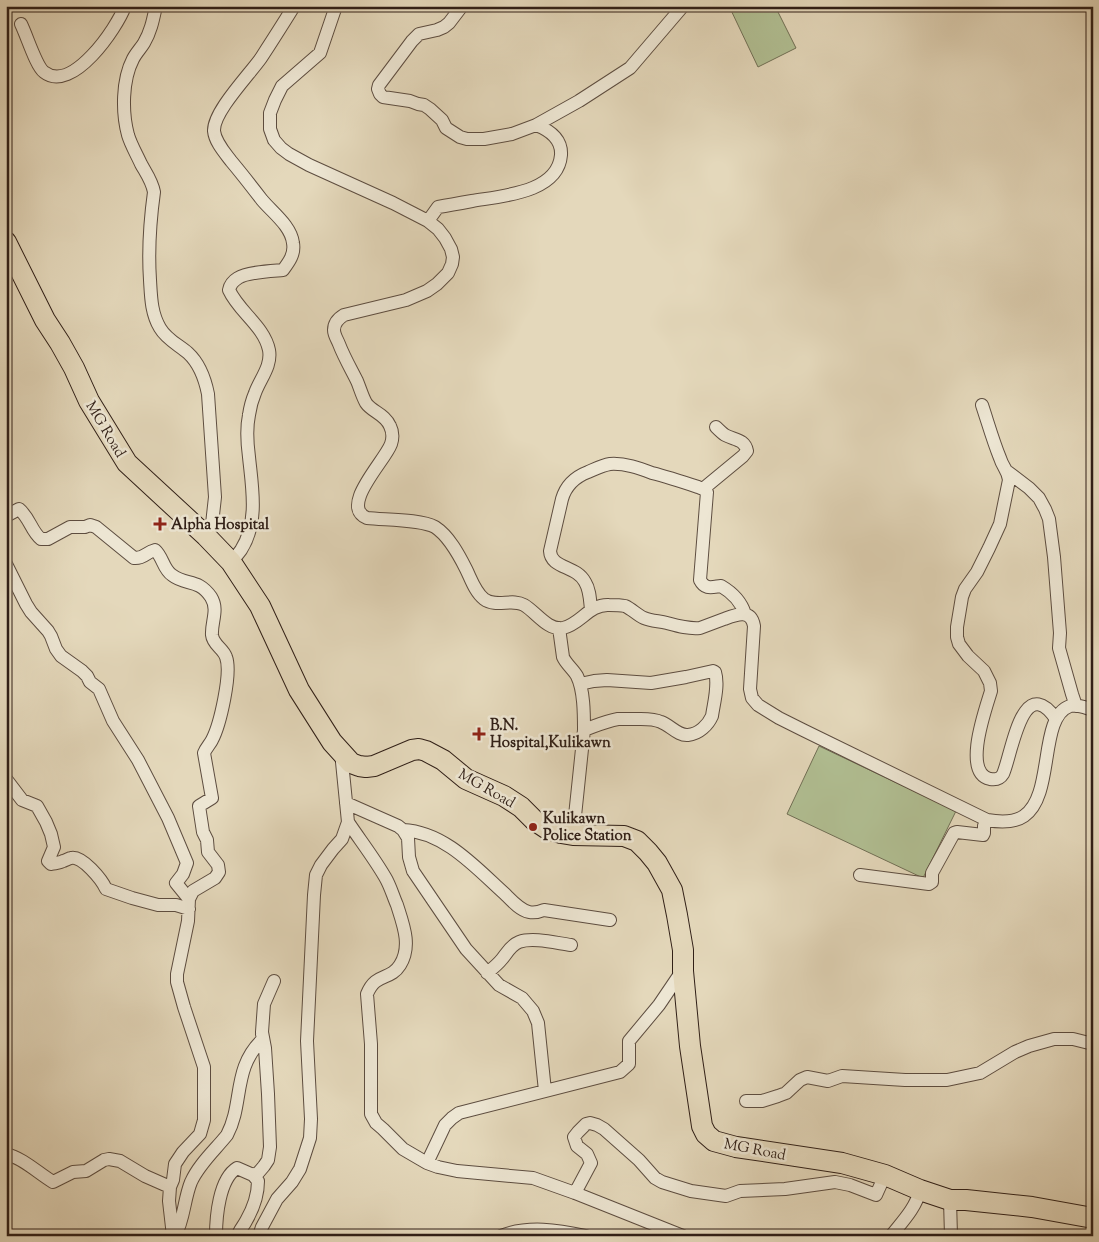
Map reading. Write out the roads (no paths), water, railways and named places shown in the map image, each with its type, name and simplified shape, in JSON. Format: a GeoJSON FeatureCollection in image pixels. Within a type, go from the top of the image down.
{"type":"FeatureCollection","features":[{"type":"Feature","properties":{"kind":"main road","name":"MG Road"},"geometry":{"type":"LineString","coordinates":[[6,242],[45,320],[69,360],[89,401],[126,463],[206,536],[231,562],[260,606],[299,690],[332,742],[351,763],[366,767],[374,766],[412,750],[426,751],[443,760],[466,780],[504,796],[521,807],[534,820],[546,828],[573,835],[624,836],[637,841],[657,863],[672,890],[683,950],[683,971],[690,1046],[702,1126],[706,1134],[714,1141],[736,1147],[842,1163],[885,1175],[950,1200],[1032,1207],[1093,1218]]}},
{"type":"Feature","properties":{"kind":"street"},"geometry":{"type":"LineString","coordinates":[[21,24],[39,67],[53,76],[67,75],[84,63],[114,29],[125,6]]}},
{"type":"Feature","properties":{"kind":"street"},"geometry":{"type":"LineString","coordinates":[[156,6],[153,24],[133,59],[127,76],[124,94],[125,115],[128,135],[154,192],[149,254],[151,302],[155,316],[166,336],[193,359],[204,378],[208,394],[214,497],[212,524],[206,536]]}},
{"type":"Feature","properties":{"kind":"street"},"geometry":{"type":"LineString","coordinates":[[231,562],[242,549],[250,530],[253,494],[247,427],[255,392],[270,356],[265,338],[229,290],[231,284],[245,275],[283,270],[290,262],[294,245],[286,227],[226,154],[214,131],[216,119],[264,54],[294,6]]}},
{"type":"Feature","properties":{"kind":"street"},"geometry":{"type":"LineString","coordinates":[[336,6],[320,53],[282,86],[275,100],[270,112],[270,128],[274,140],[289,154],[309,165],[393,202],[428,221],[446,238],[452,249],[453,257],[448,273],[437,284],[414,297],[344,315],[336,322],[334,328],[335,337],[350,365],[364,399],[369,406],[386,419],[393,435],[388,451],[360,496],[357,506],[362,516],[416,522],[435,527],[446,536],[476,590],[484,599],[490,602],[523,604],[547,623],[559,628],[571,625],[591,610],[610,604],[625,606],[644,618],[694,629],[745,614]]}},
{"type":"Feature","properties":{"kind":"street"},"geometry":{"type":"LineString","coordinates":[[462,6],[444,27],[419,34],[379,85],[378,89],[383,97],[424,105],[442,120],[446,128],[467,139],[512,134],[536,125],[579,101],[630,68],[683,6]]}},
{"type":"Feature","properties":{"kind":"street"},"geometry":{"type":"LineString","coordinates":[[428,221],[438,208],[523,192],[540,184],[553,174],[560,160],[560,145],[554,135],[536,125]]}},
{"type":"Feature","properties":{"kind":"street"},"geometry":{"type":"LineString","coordinates":[[982,405],[1002,466],[1038,498],[1049,519],[1053,543],[1060,633],[1059,648],[1076,706]]}},
{"type":"Feature","properties":{"kind":"street"},"geometry":{"type":"LineString","coordinates":[[703,489],[747,451],[744,443],[725,435],[716,427]]}},
{"type":"Feature","properties":{"kind":"street"},"geometry":{"type":"LineString","coordinates":[[591,610],[585,580],[572,569],[556,563],[550,554],[562,498],[568,485],[574,479],[598,467],[620,464],[703,489],[708,494],[700,580],[704,586],[709,588],[721,586],[726,589],[741,604],[745,614],[751,618],[754,626],[750,689],[752,698],[765,709],[803,730],[987,820],[998,822],[1018,819],[1025,815],[1038,798],[1050,739],[1056,720],[1061,712],[1066,708],[1076,706],[1093,710]]}},
{"type":"Feature","properties":{"kind":"street"},"geometry":{"type":"LineString","coordinates":[[1008,472],[1008,490],[1000,524],[977,572],[965,590],[957,627],[959,644],[968,656],[984,671],[990,683],[991,691],[978,739],[977,763],[981,775],[997,779],[1004,774],[1010,748],[1029,706],[1038,704],[1050,712],[1056,720]]}},
{"type":"Feature","properties":{"kind":"street"},"geometry":{"type":"LineString","coordinates":[[6,516],[19,509],[27,517],[36,534],[41,539],[48,539],[70,527],[90,525],[96,527],[134,558],[141,558],[155,550],[170,575],[182,581],[196,584],[212,598],[214,612],[212,637],[226,656],[227,682],[216,730],[204,753],[212,798],[199,806],[208,852],[218,865],[219,872],[216,878],[193,891],[178,966],[177,982],[204,1067],[204,1120],[200,1134],[183,1152],[175,1164],[170,1187],[169,1207],[174,1236]]}},
{"type":"Feature","properties":{"kind":"street"},"geometry":{"type":"LineString","coordinates":[[6,564],[26,604],[48,631],[61,656],[82,671],[90,682],[100,689],[114,721],[138,760],[168,818],[187,863],[183,874],[176,883],[189,904]]}},
{"type":"Feature","properties":{"kind":"street"},"geometry":{"type":"LineString","coordinates":[[559,628],[563,657],[576,674],[580,684],[584,711],[584,730],[573,835]]}},
{"type":"Feature","properties":{"kind":"street"},"geometry":{"type":"LineString","coordinates":[[580,684],[607,680],[652,683],[713,671],[716,674],[712,716],[704,728],[691,734],[679,733],[659,721],[641,719],[618,719],[584,730]]}},
{"type":"Feature","properties":{"kind":"street"},"geometry":{"type":"LineString","coordinates":[[259,1236],[278,1199],[292,1182],[300,1168],[310,1138],[312,1119],[307,1041],[316,875],[321,865],[342,839],[348,822],[341,752]]}},
{"type":"Feature","properties":{"kind":"street"},"geometry":{"type":"LineString","coordinates":[[6,779],[22,800],[36,806],[46,822],[54,847],[48,861],[51,864],[70,858],[77,858],[96,874],[106,889],[158,905],[189,904]]}},
{"type":"Feature","properties":{"kind":"street"},"geometry":{"type":"LineString","coordinates":[[346,802],[403,830],[408,838],[409,857],[413,871],[466,949],[502,987],[517,994],[533,1011],[538,1023],[545,1091]]}},
{"type":"Feature","properties":{"kind":"street"},"geometry":{"type":"LineString","coordinates":[[860,875],[929,884],[932,882],[932,873],[954,833],[982,834],[987,820]]}},
{"type":"Feature","properties":{"kind":"street"},"geometry":{"type":"LineString","coordinates":[[348,822],[386,879],[405,930],[406,945],[404,957],[400,965],[390,974],[374,982],[367,994],[371,1044],[372,1114],[376,1122],[403,1149],[426,1163],[457,1170],[533,1178],[575,1192],[683,1236]]}},
{"type":"Feature","properties":{"kind":"street"},"geometry":{"type":"LineString","coordinates":[[403,830],[423,833],[446,844],[463,856],[517,905],[528,912],[534,913],[544,910],[610,920]]}},
{"type":"Feature","properties":{"kind":"street"},"geometry":{"type":"LineString","coordinates":[[487,973],[518,942],[546,940],[570,945]]}},
{"type":"Feature","properties":{"kind":"street"},"geometry":{"type":"LineString","coordinates":[[426,1163],[445,1125],[459,1113],[620,1072],[630,1064],[629,1041],[659,1005],[683,971]]}},
{"type":"Feature","properties":{"kind":"street"},"geometry":{"type":"LineString","coordinates":[[174,1236],[177,1232],[193,1178],[230,1129],[243,1069],[255,1047],[263,1039],[264,1004],[274,981]]}},
{"type":"Feature","properties":{"kind":"street"},"geometry":{"type":"LineString","coordinates":[[253,1176],[258,1173],[268,1160],[270,1147],[265,1048],[262,1032]]}},
{"type":"Feature","properties":{"kind":"street"},"geometry":{"type":"LineString","coordinates":[[746,1101],[762,1101],[786,1093],[800,1080],[807,1077],[828,1081],[842,1076],[905,1080],[947,1080],[980,1073],[1015,1052],[1054,1039],[1073,1039],[1093,1044]]}},
{"type":"Feature","properties":{"kind":"street"},"geometry":{"type":"LineString","coordinates":[[575,1192],[591,1163],[588,1154],[577,1146],[574,1137],[583,1125],[590,1123],[604,1129],[639,1160],[655,1178],[691,1191],[726,1196],[740,1191],[785,1189],[835,1182],[850,1184],[876,1195],[885,1175]]}},
{"type":"Feature","properties":{"kind":"street"},"geometry":{"type":"LineString","coordinates":[[6,1154],[26,1163],[53,1182],[73,1172],[86,1171],[110,1158],[120,1161],[145,1176],[170,1187]]}},
{"type":"Feature","properties":{"kind":"street"},"geometry":{"type":"LineString","coordinates":[[216,1236],[219,1199],[230,1175],[236,1168],[253,1176],[258,1181],[254,1203],[238,1236]]}},
{"type":"Feature","properties":{"kind":"street"},"geometry":{"type":"LineString","coordinates":[[891,1236],[914,1205],[920,1190]]}},
{"type":"Feature","properties":{"kind":"street"},"geometry":{"type":"LineString","coordinates":[[950,1200],[951,1236]]}},
{"type":"Feature","properties":{"kind":"street"},"geometry":{"type":"LineString","coordinates":[[501,1236],[509,1232],[546,1229],[586,1236]]}},
{"type":"Feature","properties":{"kind":"place","name":"Alpha Hospital"},"geometry":{"type":"Point","coordinates":[160,524]}},
{"type":"Feature","properties":{"kind":"place","name":"B.N. Hospital,Kulikawn"},"geometry":{"type":"Point","coordinates":[479,734]}},
{"type":"Feature","properties":{"kind":"place","name":"Kulikawn Police Station"},"geometry":{"type":"Point","coordinates":[533,827]}}]}
